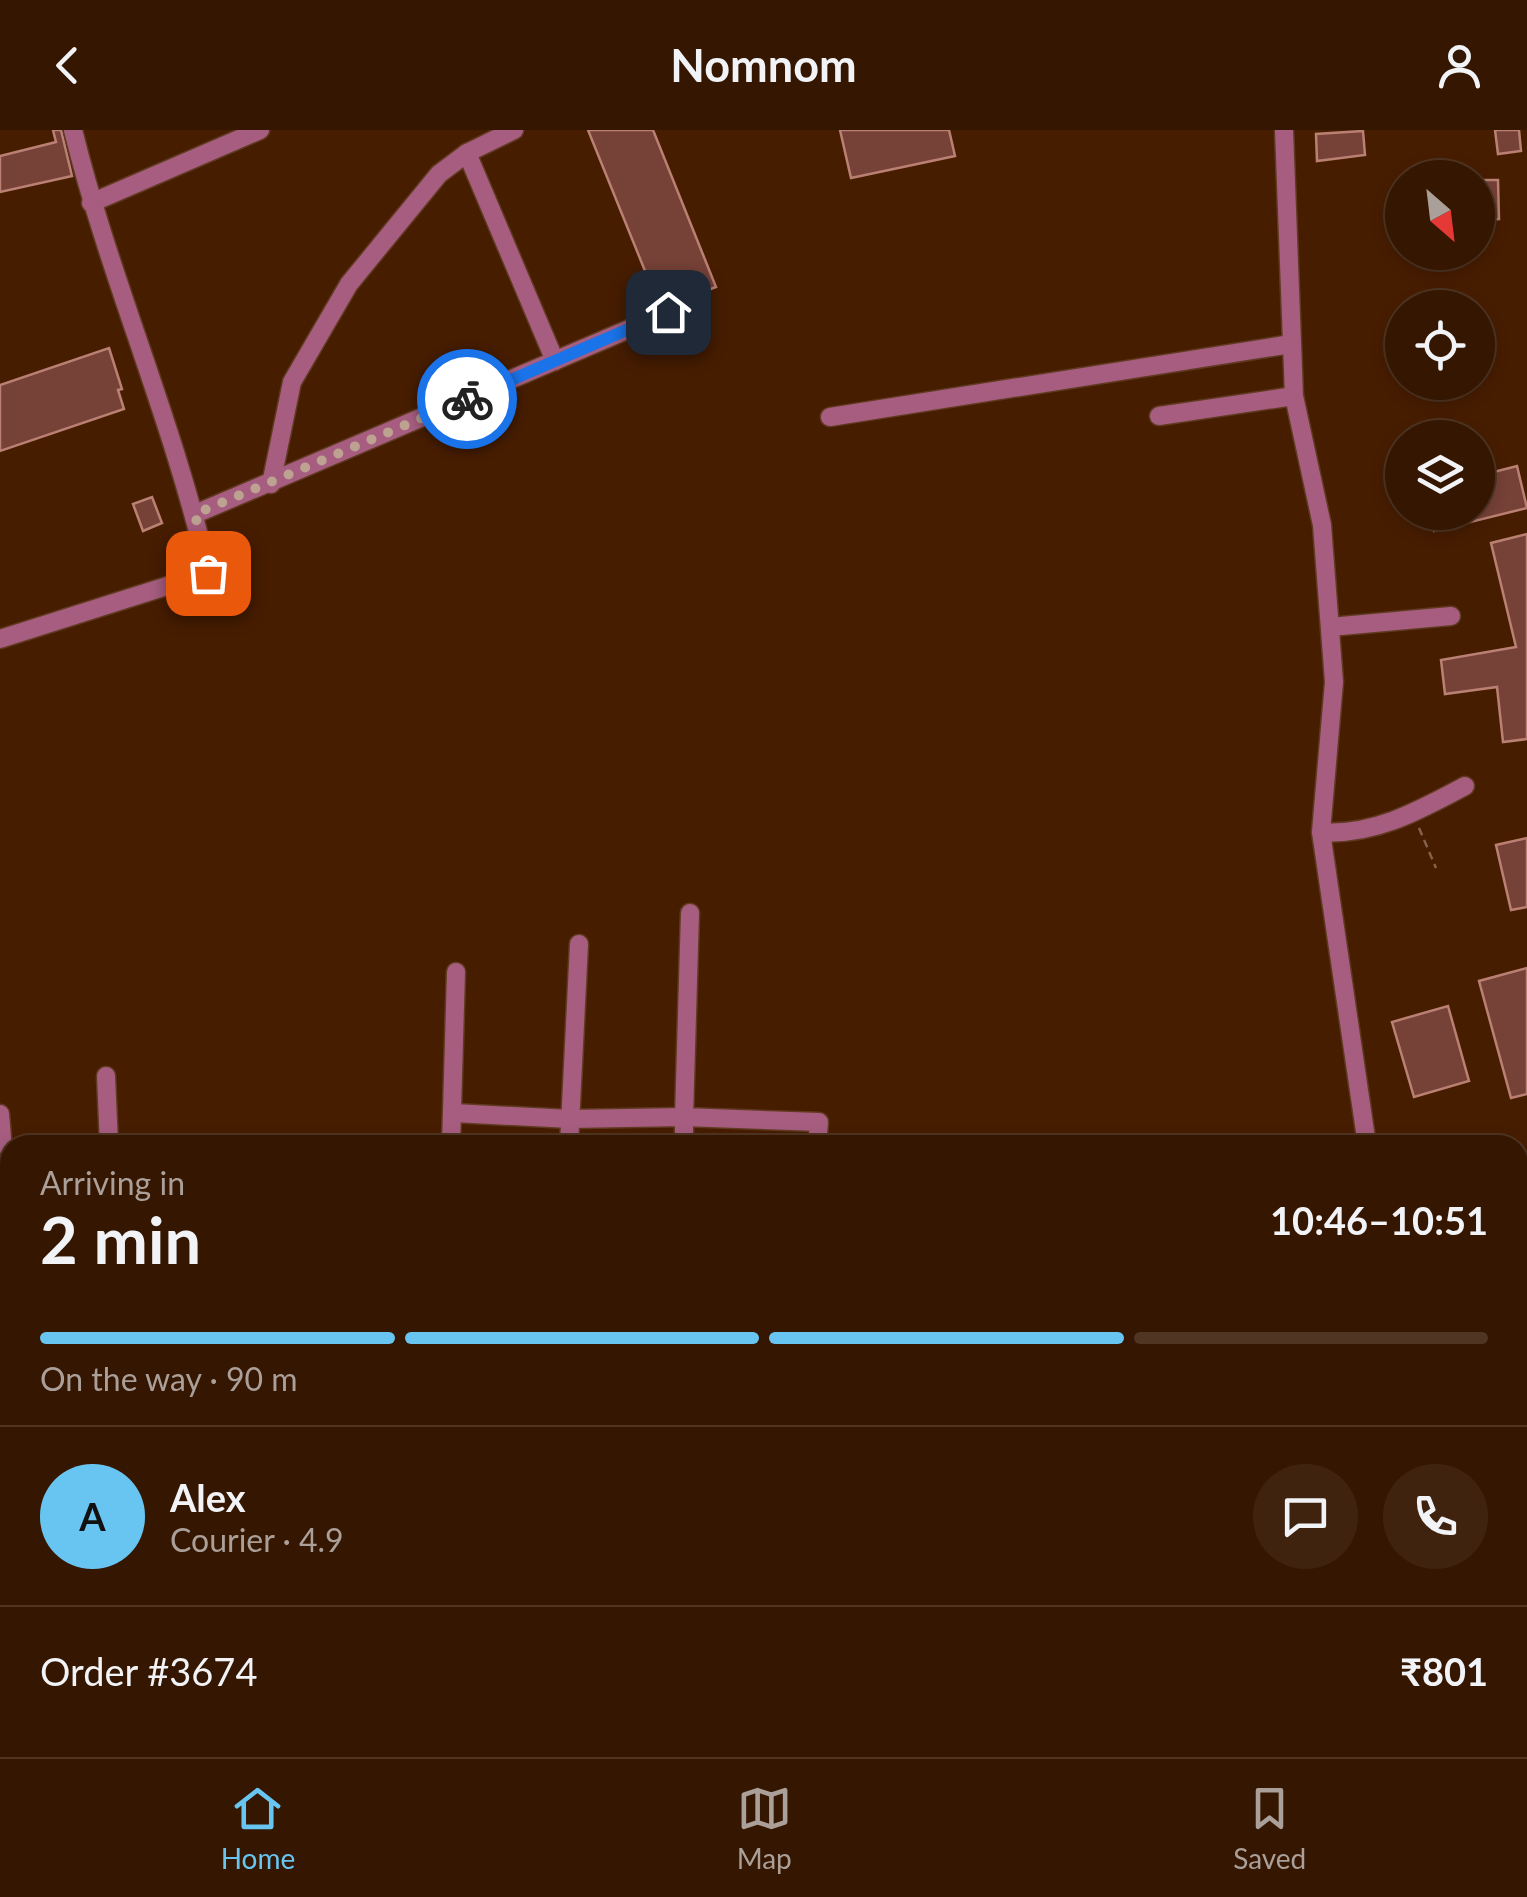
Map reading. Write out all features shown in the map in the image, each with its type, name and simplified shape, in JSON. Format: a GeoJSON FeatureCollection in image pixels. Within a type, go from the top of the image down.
{"type":"FeatureCollection","features":[{"type":"Feature","properties":{"kind":"street"},"geometry":{"type":"LineString","coordinates":[[0,639],[208,573],[195,514],[91,203],[73,130]]}},
{"type":"Feature","properties":{"kind":"street"},"geometry":{"type":"LineString","coordinates":[[91,203],[260,130]]}},
{"type":"Feature","properties":{"kind":"street"},"geometry":{"type":"LineString","coordinates":[[270,484],[292,382],[349,284],[439,174],[467,153],[514,130]]}},
{"type":"Feature","properties":{"kind":"street"},"geometry":{"type":"LineString","coordinates":[[1284,130],[1294,396],[1322,524],[1334,682],[1322,832],[1366,1135]]}},
{"type":"Feature","properties":{"kind":"street"},"geometry":{"type":"LineString","coordinates":[[467,153],[554,361]]}},
{"type":"Feature","properties":{"kind":"street"},"geometry":{"type":"LineString","coordinates":[[195,514],[668,312]]}},
{"type":"Feature","properties":{"kind":"street"},"geometry":{"type":"LineString","coordinates":[[830,417],[1291,344]]}},
{"type":"Feature","properties":{"kind":"street"},"geometry":{"type":"LineString","coordinates":[[1159,416],[1294,396]]}},
{"type":"Feature","properties":{"kind":"street"},"geometry":{"type":"LineString","coordinates":[[1330,626],[1451,616]]}},
{"type":"Feature","properties":{"kind":"street"},"geometry":{"type":"LineString","coordinates":[[1322,832],[1350,834],[1413,814],[1465,786]]}},
{"type":"Feature","properties":{"kind":"street"},"geometry":{"type":"LineString","coordinates":[[684,1135],[690,913]]}},
{"type":"Feature","properties":{"kind":"street"},"geometry":{"type":"LineString","coordinates":[[569,1135],[579,944]]}},
{"type":"Feature","properties":{"kind":"street"},"geometry":{"type":"LineString","coordinates":[[452,1135],[456,972]]}},
{"type":"Feature","properties":{"kind":"street"},"geometry":{"type":"LineString","coordinates":[[106,1076],[109,1135]]}},
{"type":"Feature","properties":{"kind":"street"},"geometry":{"type":"LineString","coordinates":[[454,1112],[570,1119],[684,1117],[819,1122],[818,1135]]}},
{"type":"Feature","properties":{"kind":"path"},"geometry":{"type":"LineString","coordinates":[[1413,814],[1436,868]]}},
{"type":"Feature","properties":{"kind":"building"},"geometry":{"type":"Polygon","coordinates":[[[53,130],[61,130],[72,176],[0,192],[0,156],[56,142],[53,130]]]}},
{"type":"Feature","properties":{"kind":"building"},"geometry":{"type":"Polygon","coordinates":[[[588,130],[653,130],[716,287],[677,302],[658,303],[588,130]]]}},
{"type":"Feature","properties":{"kind":"building"},"geometry":{"type":"Polygon","coordinates":[[[840,130],[949,130],[955,156],[851,178],[840,130]]]}},
{"type":"Feature","properties":{"kind":"building"},"geometry":{"type":"Polygon","coordinates":[[[1495,130],[1519,130],[1521,151],[1498,154],[1495,130]]]}},
{"type":"Feature","properties":{"kind":"building"},"geometry":{"type":"Polygon","coordinates":[[[1363,131],[1365,155],[1317,161],[1316,134],[1363,131]]]}},
{"type":"Feature","properties":{"kind":"building"},"geometry":{"type":"Polygon","coordinates":[[[1495,180],[1498,180],[1499,219],[1495,219],[1495,180]]]}},
{"type":"Feature","properties":{"kind":"building"},"geometry":{"type":"Polygon","coordinates":[[[109,348],[124,409],[0,451],[0,385],[109,348]]]}},
{"type":"Feature","properties":{"kind":"building"},"geometry":{"type":"Polygon","coordinates":[[[1517,466],[1527,508],[1495,516],[1495,472],[1517,466]]]}},
{"type":"Feature","properties":{"kind":"building"},"geometry":{"type":"Polygon","coordinates":[[[152,497],[162,523],[143,531],[133,504],[152,497]]]}},
{"type":"Feature","properties":{"kind":"building"},"geometry":{"type":"Polygon","coordinates":[[[1527,534],[1527,739],[1503,742],[1497,687],[1445,694],[1441,660],[1516,647],[1491,543],[1527,534]]]}},
{"type":"Feature","properties":{"kind":"building"},"geometry":{"type":"Polygon","coordinates":[[[1527,838],[1527,907],[1511,910],[1496,845],[1527,838]]]}},
{"type":"Feature","properties":{"kind":"building"},"geometry":{"type":"Polygon","coordinates":[[[1527,968],[1527,1094],[1511,1098],[1479,981],[1527,968]]]}},
{"type":"Feature","properties":{"kind":"building"},"geometry":{"type":"Polygon","coordinates":[[[1448,1006],[1469,1081],[1414,1097],[1392,1022],[1448,1006]]]}},
{"type":"Feature","properties":{"kind":"way so far"},"geometry":{"type":"LineString","coordinates":[[208,573],[195,514],[467,399]]}},
{"type":"Feature","properties":{"kind":"route"},"geometry":{"type":"LineString","coordinates":[[467,399],[668,312]]}}]}
